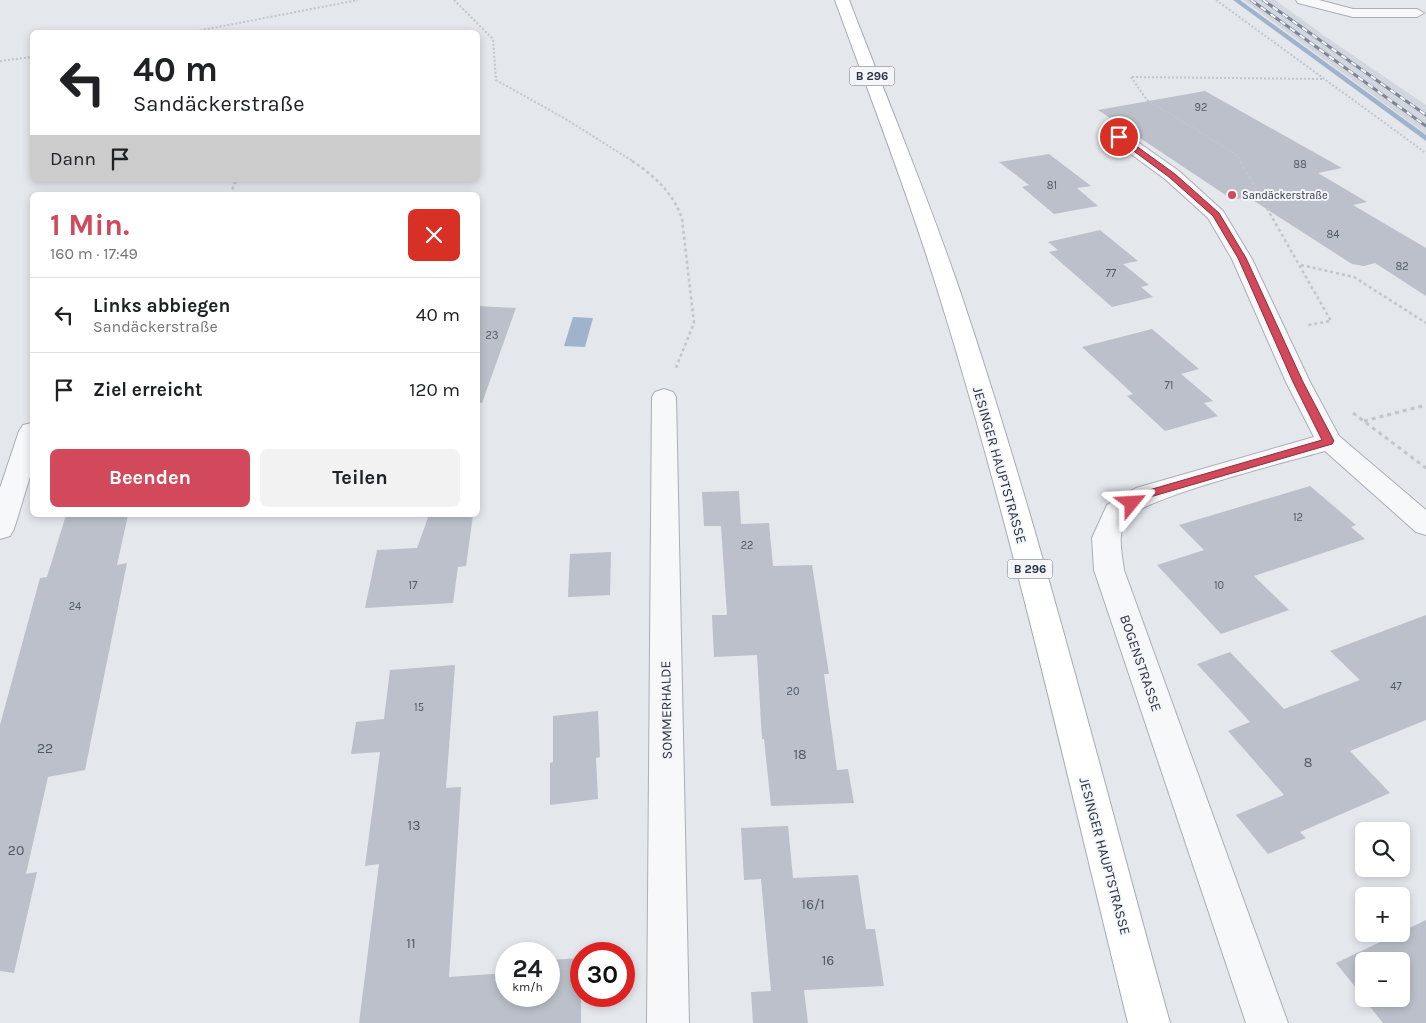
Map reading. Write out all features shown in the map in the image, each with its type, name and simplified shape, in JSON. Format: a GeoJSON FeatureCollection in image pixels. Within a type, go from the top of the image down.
{"type":"FeatureCollection","features":[{"type":"Feature","properties":{"kind":"main road","name":"JESINGER HAUPTSTRASSE"},"geometry":{"type":"LineString","coordinates":[[842,0],[914,189],[978,386],[1039,602],[1149,1023]]}},
{"type":"Feature","properties":{"kind":"street"},"geometry":{"type":"LineString","coordinates":[[1303,0],[1353,13],[1418,13]]}},
{"type":"Feature","properties":{"kind":"street"},"geometry":{"type":"LineString","coordinates":[[1119,137],[1172,176],[1216,215],[1242,258],[1298,382],[1329,441],[1426,525]]}},
{"type":"Feature","properties":{"kind":"street","name":"SOMMERHALDE"},"geometry":{"type":"LineString","coordinates":[[664,397],[668,1023]]}},
{"type":"Feature","properties":{"kind":"street"},"geometry":{"type":"LineString","coordinates":[[0,529],[30,437]]}},
{"type":"Feature","properties":{"kind":"street","name":"BOGENSTRASSE"},"geometry":{"type":"LineString","coordinates":[[1267,1023],[1109,570],[1106,538],[1117,512],[1146,495],[1329,441]]}},
{"type":"Feature","properties":{"kind":"path"},"geometry":{"type":"LineString","coordinates":[[202,30],[358,0]]}},
{"type":"Feature","properties":{"kind":"path"},"geometry":{"type":"LineString","coordinates":[[454,0],[493,39],[496,80],[557,114],[638,165],[666,189],[678,204],[682,219],[694,323],[664,397]]}},
{"type":"Feature","properties":{"kind":"path"},"geometry":{"type":"LineString","coordinates":[[1216,0],[1426,152]]}},
{"type":"Feature","properties":{"kind":"path"},"geometry":{"type":"LineString","coordinates":[[0,61],[30,57]]}},
{"type":"Feature","properties":{"kind":"path"},"geometry":{"type":"LineString","coordinates":[[1131,77],[1323,79]]}},
{"type":"Feature","properties":{"kind":"path"},"geometry":{"type":"LineString","coordinates":[[1300,265],[1354,277],[1426,324]]}},
{"type":"Feature","properties":{"kind":"path"},"geometry":{"type":"LineString","coordinates":[[1364,421],[1426,404]]}},
{"type":"Feature","properties":{"kind":"path"},"geometry":{"type":"LineString","coordinates":[[1352,412],[1426,468]]}},
{"type":"Feature","properties":{"kind":"shaded area"},"geometry":{"type":"Polygon","coordinates":[[[1243,0],[1275,0],[1426,105],[1426,134],[1243,0]]]}},
{"type":"Feature","properties":{"kind":"water"},"geometry":{"type":"Polygon","coordinates":[[[573,317],[593,318],[585,347],[564,346],[573,317]]]}},
{"type":"Feature","properties":{"kind":"building"},"geometry":{"type":"Polygon","coordinates":[[[1205,91],[1342,168],[1318,173],[1367,202],[1353,205],[1426,248],[1426,296],[1375,263],[1364,266],[1352,264],[1248,197],[1233,200],[1098,110],[1205,91]]]}},
{"type":"Feature","properties":{"kind":"building"},"geometry":{"type":"Polygon","coordinates":[[[1049,154],[1091,186],[1077,188],[1098,206],[1054,214],[1022,187],[1029,185],[999,162],[1049,154]]]}},
{"type":"Feature","properties":{"kind":"building"},"geometry":{"type":"Polygon","coordinates":[[[1100,230],[1138,261],[1123,264],[1149,285],[1141,287],[1153,297],[1112,307],[1049,252],[1058,250],[1048,242],[1100,230]]]}},
{"type":"Feature","properties":{"kind":"building"},"geometry":{"type":"Polygon","coordinates":[[[480,306],[516,308],[482,403],[480,402],[480,306]]]}},
{"type":"Feature","properties":{"kind":"building"},"geometry":{"type":"Polygon","coordinates":[[[1152,329],[1199,369],[1181,374],[1213,401],[1204,403],[1218,416],[1165,431],[1127,396],[1133,394],[1082,347],[1152,329]]]}},
{"type":"Feature","properties":{"kind":"building"},"geometry":{"type":"Polygon","coordinates":[[[1310,486],[1356,525],[1351,527],[1365,539],[1254,576],[1289,610],[1221,634],[1157,565],[1204,550],[1179,525],[1310,486]]]}},
{"type":"Feature","properties":{"kind":"building"},"geometry":{"type":"Polygon","coordinates":[[[739,491],[741,524],[769,523],[773,566],[812,565],[829,674],[824,674],[837,770],[848,769],[854,803],[771,806],[764,739],[762,739],[757,655],[714,657],[712,615],[727,615],[721,526],[704,526],[702,492],[739,491]]]}},
{"type":"Feature","properties":{"kind":"building"},"geometry":{"type":"Polygon","coordinates":[[[65,517],[128,517],[117,565],[127,563],[85,770],[48,777],[26,874],[37,872],[14,973],[0,971],[0,725],[40,578],[47,577],[65,517]]]}},
{"type":"Feature","properties":{"kind":"building"},"geometry":{"type":"Polygon","coordinates":[[[428,517],[473,517],[466,566],[458,567],[453,603],[365,608],[377,550],[417,548],[428,517]]]}},
{"type":"Feature","properties":{"kind":"building"},"geometry":{"type":"Polygon","coordinates":[[[611,552],[610,595],[568,597],[570,554],[611,552]]]}},
{"type":"Feature","properties":{"kind":"building"},"geometry":{"type":"Polygon","coordinates":[[[1426,615],[1426,720],[1350,751],[1390,793],[1300,832],[1306,838],[1268,854],[1236,815],[1284,795],[1228,731],[1250,722],[1197,664],[1230,652],[1284,709],[1360,680],[1330,651],[1426,615]]]}},
{"type":"Feature","properties":{"kind":"building"},"geometry":{"type":"Polygon","coordinates":[[[455,665],[446,788],[461,787],[449,977],[495,974],[495,1007],[560,1007],[560,959],[570,959],[570,1007],[581,1007],[581,1023],[359,1023],[379,864],[365,866],[380,752],[351,754],[356,722],[384,719],[390,670],[455,665]]]}},
{"type":"Feature","properties":{"kind":"building"},"geometry":{"type":"Polygon","coordinates":[[[598,711],[600,757],[596,758],[598,799],[550,805],[550,763],[553,762],[553,716],[598,711]]]}},
{"type":"Feature","properties":{"kind":"building"},"geometry":{"type":"Polygon","coordinates":[[[788,826],[793,878],[858,875],[866,929],[875,929],[884,986],[804,990],[808,1023],[753,1023],[751,992],[771,991],[761,879],[744,880],[741,828],[788,826]]]}},
{"type":"Feature","properties":{"kind":"building"},"geometry":{"type":"Polygon","coordinates":[[[1426,920],[1426,1023],[1383,1023],[1370,1007],[1410,1007],[1410,952],[1359,952],[1380,942],[1410,942],[1410,928],[1426,920]]]}},
{"type":"Feature","properties":{"kind":"building"},"geometry":{"type":"Polygon","coordinates":[[[1355,954],[1355,987],[1336,963],[1355,954]]]}},
{"type":"Feature","properties":{"kind":"waterway"},"geometry":{"type":"LineString","coordinates":[[1236,0],[1426,139]]}},
{"type":"Feature","properties":{"kind":"railway"},"geometry":{"type":"LineString","coordinates":[[1251,0],[1426,126]]}},
{"type":"Feature","properties":{"kind":"railway"},"geometry":{"type":"LineString","coordinates":[[1263,0],[1426,115]]}},
{"type":"Feature","properties":{"kind":"place","name":"Sandäckerstraße"},"geometry":{"type":"Point","coordinates":[1232,195]}},
{"type":"Feature","properties":{"kind":"route"},"geometry":{"type":"LineString","coordinates":[[1119,137],[1197,196],[1216,215],[1242,258],[1298,382],[1329,441],[1146,495],[1132,503]]}}]}
